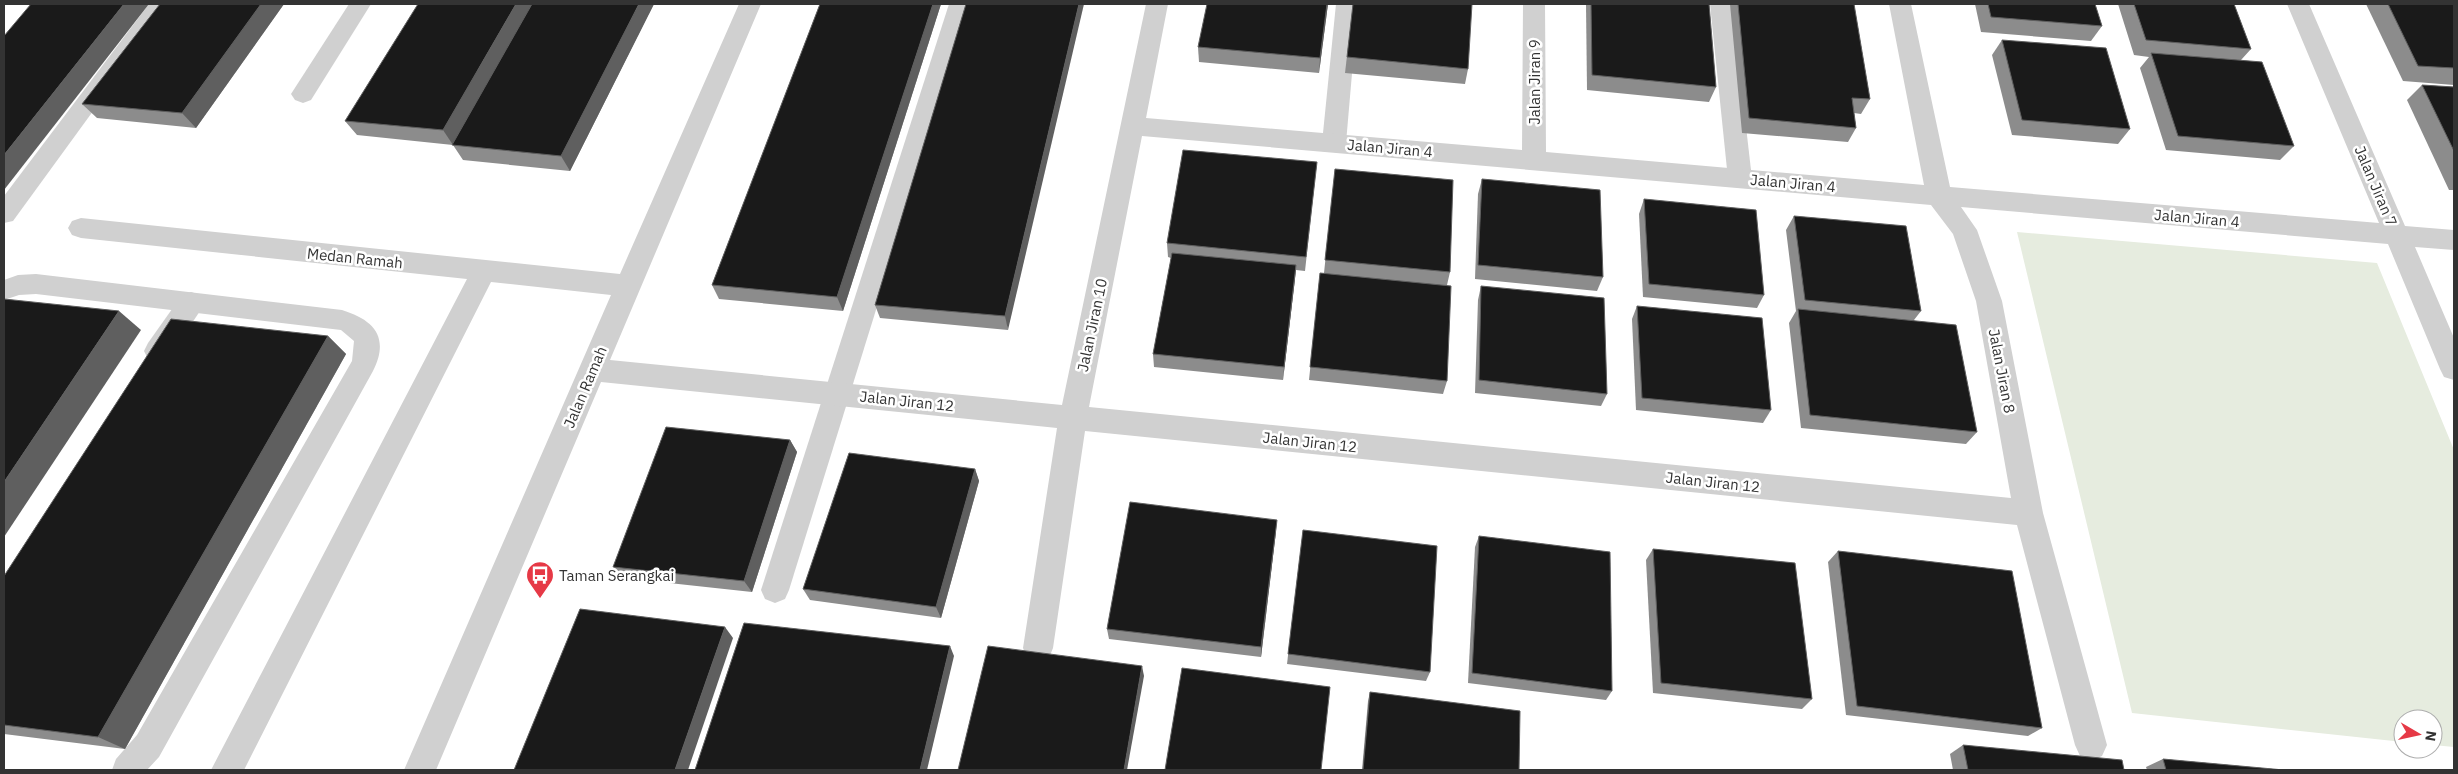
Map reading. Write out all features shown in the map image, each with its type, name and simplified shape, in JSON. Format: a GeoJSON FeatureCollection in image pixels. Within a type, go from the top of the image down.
{"type":"FeatureCollection","features":[{"type":"Feature","properties":{"kind":"street"},"geometry":{"type":"LineString","coordinates":[[302,94],[360,4]]}},
{"type":"Feature","properties":{"kind":"street","name":"Jalan Ramah"},"geometry":{"type":"LineString","coordinates":[[420,770],[750,4]]}},
{"type":"Feature","properties":{"kind":"street","name":"Jalan Jiran 10"},"geometry":{"type":"LineString","coordinates":[[1038,648],[1073,418],[1157,4]]}},
{"type":"Feature","properties":{"kind":"street","name":"Jalan Jiran 9"},"geometry":{"type":"LineString","coordinates":[[1534,4],[1534,161]]}},
{"type":"Feature","properties":{"kind":"street","name":"Jalan Jiran 8"},"geometry":{"type":"LineString","coordinates":[[1900,4],[1939,196],[1964,230],[1989,301],[2028,513],[2091,745]]}},
{"type":"Feature","properties":{"kind":"street","name":"Jalan Jiran 7"},"geometry":{"type":"LineString","coordinates":[[2298,4],[2454,369]]}},
{"type":"Feature","properties":{"kind":"street","name":"Jalan Jiran 4"},"geometry":{"type":"LineString","coordinates":[[1132,126],[2454,240]]}},
{"type":"Feature","properties":{"kind":"street","name":"Medan Ramah"},"geometry":{"type":"LineString","coordinates":[[81,228],[629,286]]}},
{"type":"Feature","properties":{"kind":"street"},"geometry":{"type":"LineString","coordinates":[[227,770],[484,271]]}},
{"type":"Feature","properties":{"kind":"street"},"geometry":{"type":"LineString","coordinates":[[147,369],[191,303]]}},
{"type":"Feature","properties":{"kind":"street","name":"Jalan Jiran 12"},"geometry":{"type":"LineString","coordinates":[[592,370],[2028,513]]}},
{"type":"Feature","properties":{"kind":"lane"},"geometry":{"type":"LineString","coordinates":[[4,214],[160,4]]}},
{"type":"Feature","properties":{"kind":"lane"},"geometry":{"type":"LineString","coordinates":[[775,590],[960,4]]}},
{"type":"Feature","properties":{"kind":"lane"},"geometry":{"type":"LineString","coordinates":[[1334,143],[1348,4]]}},
{"type":"Feature","properties":{"kind":"lane"},"geometry":{"type":"LineString","coordinates":[[1721,4],[1740,179]]}},
{"type":"Feature","properties":{"kind":"lane"},"geometry":{"type":"LineString","coordinates":[[4,290],[18,285],[36,284],[342,320],[357,325],[366,335],[368,348],[364,363],[148,746],[127,770]]}},
{"type":"Feature","properties":{"kind":"shaded area"},"geometry":{"type":"Polygon","coordinates":[[[2017,232],[2377,263],[2454,450],[2454,747],[2443,746],[2443,709],[2393,709],[2393,741],[2132,713],[2017,232]]]}},
{"type":"Feature","properties":{"kind":"building"},"geometry":{"type":"Polygon","coordinates":[[[31,4],[124,4],[4,155],[4,36],[31,4]]]}},
{"type":"Feature","properties":{"kind":"building"},"geometry":{"type":"Polygon","coordinates":[[[160,4],[261,4],[182,113],[82,104],[160,4]]]}},
{"type":"Feature","properties":{"kind":"building"},"geometry":{"type":"Polygon","coordinates":[[[418,4],[516,4],[443,130],[345,121],[418,4]]]}},
{"type":"Feature","properties":{"kind":"building"},"geometry":{"type":"Polygon","coordinates":[[[532,4],[639,4],[561,156],[452,145],[532,4]]]}},
{"type":"Feature","properties":{"kind":"building"},"geometry":{"type":"Polygon","coordinates":[[[820,4],[933,4],[837,297],[712,285],[820,4]]]}},
{"type":"Feature","properties":{"kind":"building"},"geometry":{"type":"Polygon","coordinates":[[[966,4],[1079,4],[1005,316],[875,305],[966,4]]]}},
{"type":"Feature","properties":{"kind":"building"},"geometry":{"type":"Polygon","coordinates":[[[1207,4],[1327,4],[1320,58],[1198,47],[1207,4]]]}},
{"type":"Feature","properties":{"kind":"building"},"geometry":{"type":"Polygon","coordinates":[[[1353,4],[1472,4],[1468,69],[1347,57],[1353,4]]]}},
{"type":"Feature","properties":{"kind":"building"},"geometry":{"type":"Polygon","coordinates":[[[1591,4],[1709,4],[1716,87],[1592,75],[1591,4]]]}},
{"type":"Feature","properties":{"kind":"building"},"geometry":{"type":"Polygon","coordinates":[[[1738,4],[1854,4],[1870,99],[1852,98],[1856,128],[1749,118],[1738,4]]]}},
{"type":"Feature","properties":{"kind":"building"},"geometry":{"type":"Polygon","coordinates":[[[1988,4],[2095,4],[2102,26],[1991,17],[1988,4]]]}},
{"type":"Feature","properties":{"kind":"building"},"geometry":{"type":"Polygon","coordinates":[[[2134,4],[2234,4],[2251,49],[2146,40],[2134,4]]]}},
{"type":"Feature","properties":{"kind":"building"},"geometry":{"type":"Polygon","coordinates":[[[2388,4],[2454,4],[2454,68],[2418,66],[2388,4]]]}},
{"type":"Feature","properties":{"kind":"building"},"geometry":{"type":"Polygon","coordinates":[[[2002,40],[2106,48],[2130,129],[2022,120],[2002,40]]]}},
{"type":"Feature","properties":{"kind":"building"},"geometry":{"type":"Polygon","coordinates":[[[2151,53],[2262,62],[2294,146],[2178,136],[2151,53]]]}},
{"type":"Feature","properties":{"kind":"building"},"geometry":{"type":"Polygon","coordinates":[[[2422,85],[2454,87],[2454,151],[2422,85]]]}},
{"type":"Feature","properties":{"kind":"building"},"geometry":{"type":"Polygon","coordinates":[[[1183,150],[1317,162],[1306,257],[1167,243],[1183,150]]]}},
{"type":"Feature","properties":{"kind":"building"},"geometry":{"type":"Polygon","coordinates":[[[1335,169],[1453,180],[1450,272],[1325,260],[1335,169]]]}},
{"type":"Feature","properties":{"kind":"building"},"geometry":{"type":"Polygon","coordinates":[[[1482,179],[1600,190],[1603,277],[1478,265],[1482,179]]]}},
{"type":"Feature","properties":{"kind":"building"},"geometry":{"type":"Polygon","coordinates":[[[1644,199],[1756,210],[1764,295],[1649,284],[1644,199]]]}},
{"type":"Feature","properties":{"kind":"building"},"geometry":{"type":"Polygon","coordinates":[[[1794,216],[1906,226],[1921,311],[1805,300],[1794,216]]]}},
{"type":"Feature","properties":{"kind":"building"},"geometry":{"type":"Polygon","coordinates":[[[1172,253],[1296,265],[1284,367],[1153,354],[1172,253]]]}},
{"type":"Feature","properties":{"kind":"building"},"geometry":{"type":"Polygon","coordinates":[[[1320,273],[1451,286],[1447,381],[1310,367],[1320,273]]]}},
{"type":"Feature","properties":{"kind":"building"},"geometry":{"type":"Polygon","coordinates":[[[1481,286],[1604,298],[1607,394],[1479,380],[1481,286]]]}},
{"type":"Feature","properties":{"kind":"building"},"geometry":{"type":"Polygon","coordinates":[[[4,299],[119,311],[4,482],[4,299]]]}},
{"type":"Feature","properties":{"kind":"building"},"geometry":{"type":"Polygon","coordinates":[[[1637,306],[1762,318],[1771,410],[1642,398],[1637,306]]]}},
{"type":"Feature","properties":{"kind":"building"},"geometry":{"type":"Polygon","coordinates":[[[1798,309],[1956,325],[1977,432],[1810,415],[1798,309]]]}},
{"type":"Feature","properties":{"kind":"building"},"geometry":{"type":"Polygon","coordinates":[[[171,319],[328,336],[98,737],[4,725],[4,576],[171,319]]]}},
{"type":"Feature","properties":{"kind":"building"},"geometry":{"type":"Polygon","coordinates":[[[666,427],[790,440],[744,581],[613,567],[666,427]]]}},
{"type":"Feature","properties":{"kind":"building"},"geometry":{"type":"Polygon","coordinates":[[[849,453],[975,469],[936,607],[803,589],[849,453]]]}},
{"type":"Feature","properties":{"kind":"building"},"geometry":{"type":"Polygon","coordinates":[[[1130,502],[1277,520],[1261,647],[1107,629],[1130,502]]]}},
{"type":"Feature","properties":{"kind":"building"},"geometry":{"type":"Polygon","coordinates":[[[1303,530],[1437,546],[1430,672],[1288,654],[1303,530]]]}},
{"type":"Feature","properties":{"kind":"building"},"geometry":{"type":"Polygon","coordinates":[[[1479,536],[1610,552],[1612,691],[1472,673],[1479,536]]]}},
{"type":"Feature","properties":{"kind":"building"},"geometry":{"type":"Polygon","coordinates":[[[1653,549],[1795,563],[1812,699],[1661,683],[1653,549]]]}},
{"type":"Feature","properties":{"kind":"building"},"geometry":{"type":"Polygon","coordinates":[[[1838,551],[2012,571],[2042,728],[1857,706],[1838,551]]]}},
{"type":"Feature","properties":{"kind":"building"},"geometry":{"type":"Polygon","coordinates":[[[580,609],[725,627],[675,770],[514,770],[580,609]]]}},
{"type":"Feature","properties":{"kind":"building"},"geometry":{"type":"Polygon","coordinates":[[[744,623],[950,646],[920,770],[695,770],[744,623]]]}},
{"type":"Feature","properties":{"kind":"building"},"geometry":{"type":"Polygon","coordinates":[[[988,646],[1142,666],[1124,770],[958,770],[988,646]]]}},
{"type":"Feature","properties":{"kind":"building"},"geometry":{"type":"Polygon","coordinates":[[[1182,668],[1330,687],[1321,770],[1165,770],[1182,668]]]}},
{"type":"Feature","properties":{"kind":"building"},"geometry":{"type":"Polygon","coordinates":[[[1370,692],[1520,711],[1519,770],[1363,770],[1370,692]]]}},
{"type":"Feature","properties":{"kind":"building"},"geometry":{"type":"Polygon","coordinates":[[[1963,745],[2122,760],[2124,770],[1968,770],[1963,745]]]}},
{"type":"Feature","properties":{"kind":"building"},"geometry":{"type":"Polygon","coordinates":[[[2163,759],[2284,770],[2166,770],[2163,759]]]}},
{"type":"Feature","properties":{"kind":"place","name":"Taman Serangkai"},"geometry":{"type":"Point","coordinates":[540,599]}}]}
